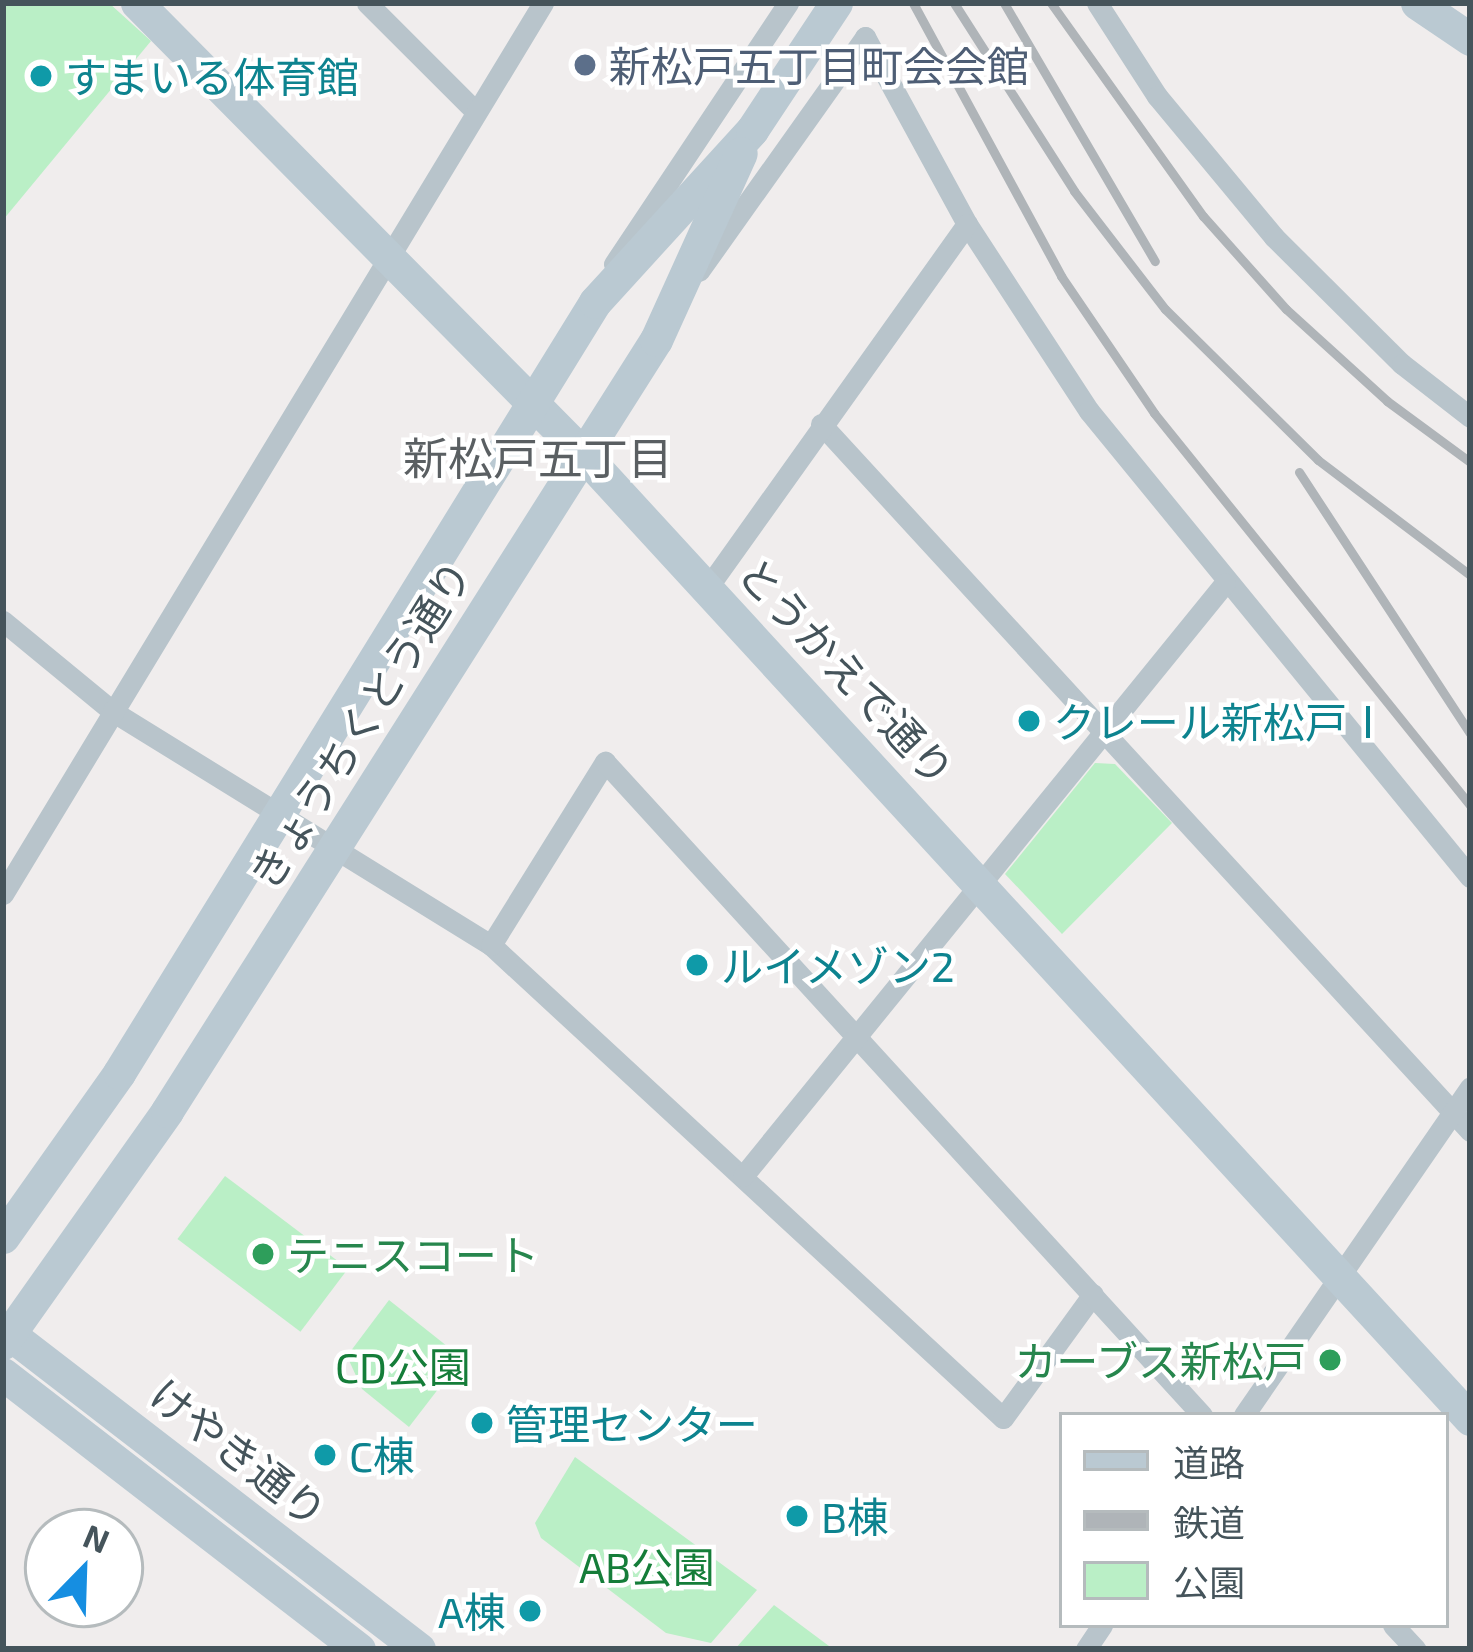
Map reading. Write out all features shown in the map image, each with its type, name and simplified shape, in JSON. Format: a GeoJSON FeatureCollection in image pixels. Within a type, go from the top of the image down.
{"type":"FeatureCollection","features":[{"type":"Feature","properties":{"kind":"street","name":"とうかえで通り"},"geometry":{"type":"LineString","coordinates":[[137,3],[582,453],[1470,1419]]}},
{"type":"Feature","properties":{"kind":"street"},"geometry":{"type":"LineString","coordinates":[[367,3],[475,111]]}},
{"type":"Feature","properties":{"kind":"street"},"geometry":{"type":"LineString","coordinates":[[3,894],[11,861],[112,712],[543,3]]}},
{"type":"Feature","properties":{"kind":"street"},"geometry":{"type":"LineString","coordinates":[[3,1238],[119,1072],[596,302],[650,206],[788,3]]}},
{"type":"Feature","properties":{"kind":"street"},"geometry":{"type":"LineString","coordinates":[[596,302],[752,130],[836,3]]}},
{"type":"Feature","properties":{"kind":"street"},"geometry":{"type":"LineString","coordinates":[[1097,3],[1156,96],[1274,237],[1402,364],[1470,417]]}},
{"type":"Feature","properties":{"kind":"street"},"geometry":{"type":"LineString","coordinates":[[1417,3],[1470,39]]}},
{"type":"Feature","properties":{"kind":"street"},"geometry":{"type":"LineString","coordinates":[[682,288],[865,37],[967,224],[1089,411],[1225,584],[1470,877]]}},
{"type":"Feature","properties":{"kind":"street","name":"きょうちくとう通り"},"geometry":{"type":"LineString","coordinates":[[6,1335],[167,1111],[582,453],[682,288],[752,130]]}},
{"type":"Feature","properties":{"kind":"street"},"geometry":{"type":"LineString","coordinates":[[708,587],[967,224]]}},
{"type":"Feature","properties":{"kind":"street"},"geometry":{"type":"LineString","coordinates":[[821,424],[1470,1131]]}},
{"type":"Feature","properties":{"kind":"street"},"geometry":{"type":"LineString","coordinates":[[742,1176],[1225,584]]}},
{"type":"Feature","properties":{"kind":"street"},"geometry":{"type":"LineString","coordinates":[[3,621],[112,712],[491,945],[1003,1418],[1093,1294]]}},
{"type":"Feature","properties":{"kind":"street"},"geometry":{"type":"LineString","coordinates":[[491,945],[604,762],[1199,1412]]}},
{"type":"Feature","properties":{"kind":"street"},"geometry":{"type":"LineString","coordinates":[[1246,1412],[1470,1087]]}},
{"type":"Feature","properties":{"kind":"street","name":"けやき通り"},"geometry":{"type":"LineString","coordinates":[[6,1335],[419,1649]]}},
{"type":"Feature","properties":{"kind":"street","name":"けやき通り"},"geometry":{"type":"LineString","coordinates":[[3,1374],[359,1649]]}},
{"type":"Feature","properties":{"kind":"green space"},"geometry":{"type":"Polygon","coordinates":[[[3,3],[109,3],[151,41],[3,220],[3,3]]]}},
{"type":"Feature","properties":{"kind":"green space"},"geometry":{"type":"Polygon","coordinates":[[[1095,763],[1115,764],[1172,823],[1062,934],[1005,874],[1095,763]]]}},
{"type":"Feature","properties":{"kind":"green space","name":"テニスコート"},"geometry":{"type":"Polygon","coordinates":[[[225,1176],[348,1269],[300,1332],[177,1239],[225,1176]]]}},
{"type":"Feature","properties":{"kind":"green space","name":"CD公園"},"geometry":{"type":"Polygon","coordinates":[[[389,1300],[462,1358],[409,1427],[362,1389],[347,1356],[389,1300]]]}},
{"type":"Feature","properties":{"kind":"green space","name":"AB公園"},"geometry":{"type":"Polygon","coordinates":[[[575,1457],[757,1590],[711,1643],[666,1633],[541,1538],[535,1523],[575,1457]]]}},
{"type":"Feature","properties":{"kind":"green space"},"geometry":{"type":"Polygon","coordinates":[[[774,1605],[833,1649],[735,1649],[774,1605]]]}},
{"type":"Feature","properties":{"kind":"railway"},"geometry":{"type":"LineString","coordinates":[[913,3],[1061,276],[1154,413],[1470,805]]}},
{"type":"Feature","properties":{"kind":"railway"},"geometry":{"type":"LineString","coordinates":[[954,3],[1074,191],[1165,309],[1318,460],[1470,575]]}},
{"type":"Feature","properties":{"kind":"railway"},"geometry":{"type":"LineString","coordinates":[[1004,3],[1155,261]]}},
{"type":"Feature","properties":{"kind":"railway"},"geometry":{"type":"LineString","coordinates":[[1051,3],[1203,216],[1286,309],[1387,401],[1470,462]]}},
{"type":"Feature","properties":{"kind":"railway"},"geometry":{"type":"LineString","coordinates":[[1299,472],[1470,733]]}},
{"type":"Feature","properties":{"kind":"place","name":"新松戸五丁目町会会館"},"geometry":{"type":"Point","coordinates":[585,65]}},
{"type":"Feature","properties":{"kind":"place","name":"すまいる体育館"},"geometry":{"type":"Point","coordinates":[41,76]}},
{"type":"Feature","properties":{"kind":"place","name":"クレール新松戸Ⅰ"},"geometry":{"type":"Point","coordinates":[1029,721]}},
{"type":"Feature","properties":{"kind":"place","name":"ルイメゾン2"},"geometry":{"type":"Point","coordinates":[697,965]}},
{"type":"Feature","properties":{"kind":"place","name":"テニスコート"},"geometry":{"type":"Point","coordinates":[263,1254]}},
{"type":"Feature","properties":{"kind":"place","name":"カーブス新松戸"},"geometry":{"type":"Point","coordinates":[1330,1360]}},
{"type":"Feature","properties":{"kind":"place","name":"管理センター"},"geometry":{"type":"Point","coordinates":[482,1423]}},
{"type":"Feature","properties":{"kind":"place","name":"C棟"},"geometry":{"type":"Point","coordinates":[325,1455]}},
{"type":"Feature","properties":{"kind":"place","name":"B棟"},"geometry":{"type":"Point","coordinates":[797,1516]}},
{"type":"Feature","properties":{"kind":"place","name":"A棟"},"geometry":{"type":"Point","coordinates":[530,1611]}},
{"type":"Feature","properties":{"kind":"district","name":"新松戸五丁目"},"geometry":{"type":"Point","coordinates":[538,458]}}]}
